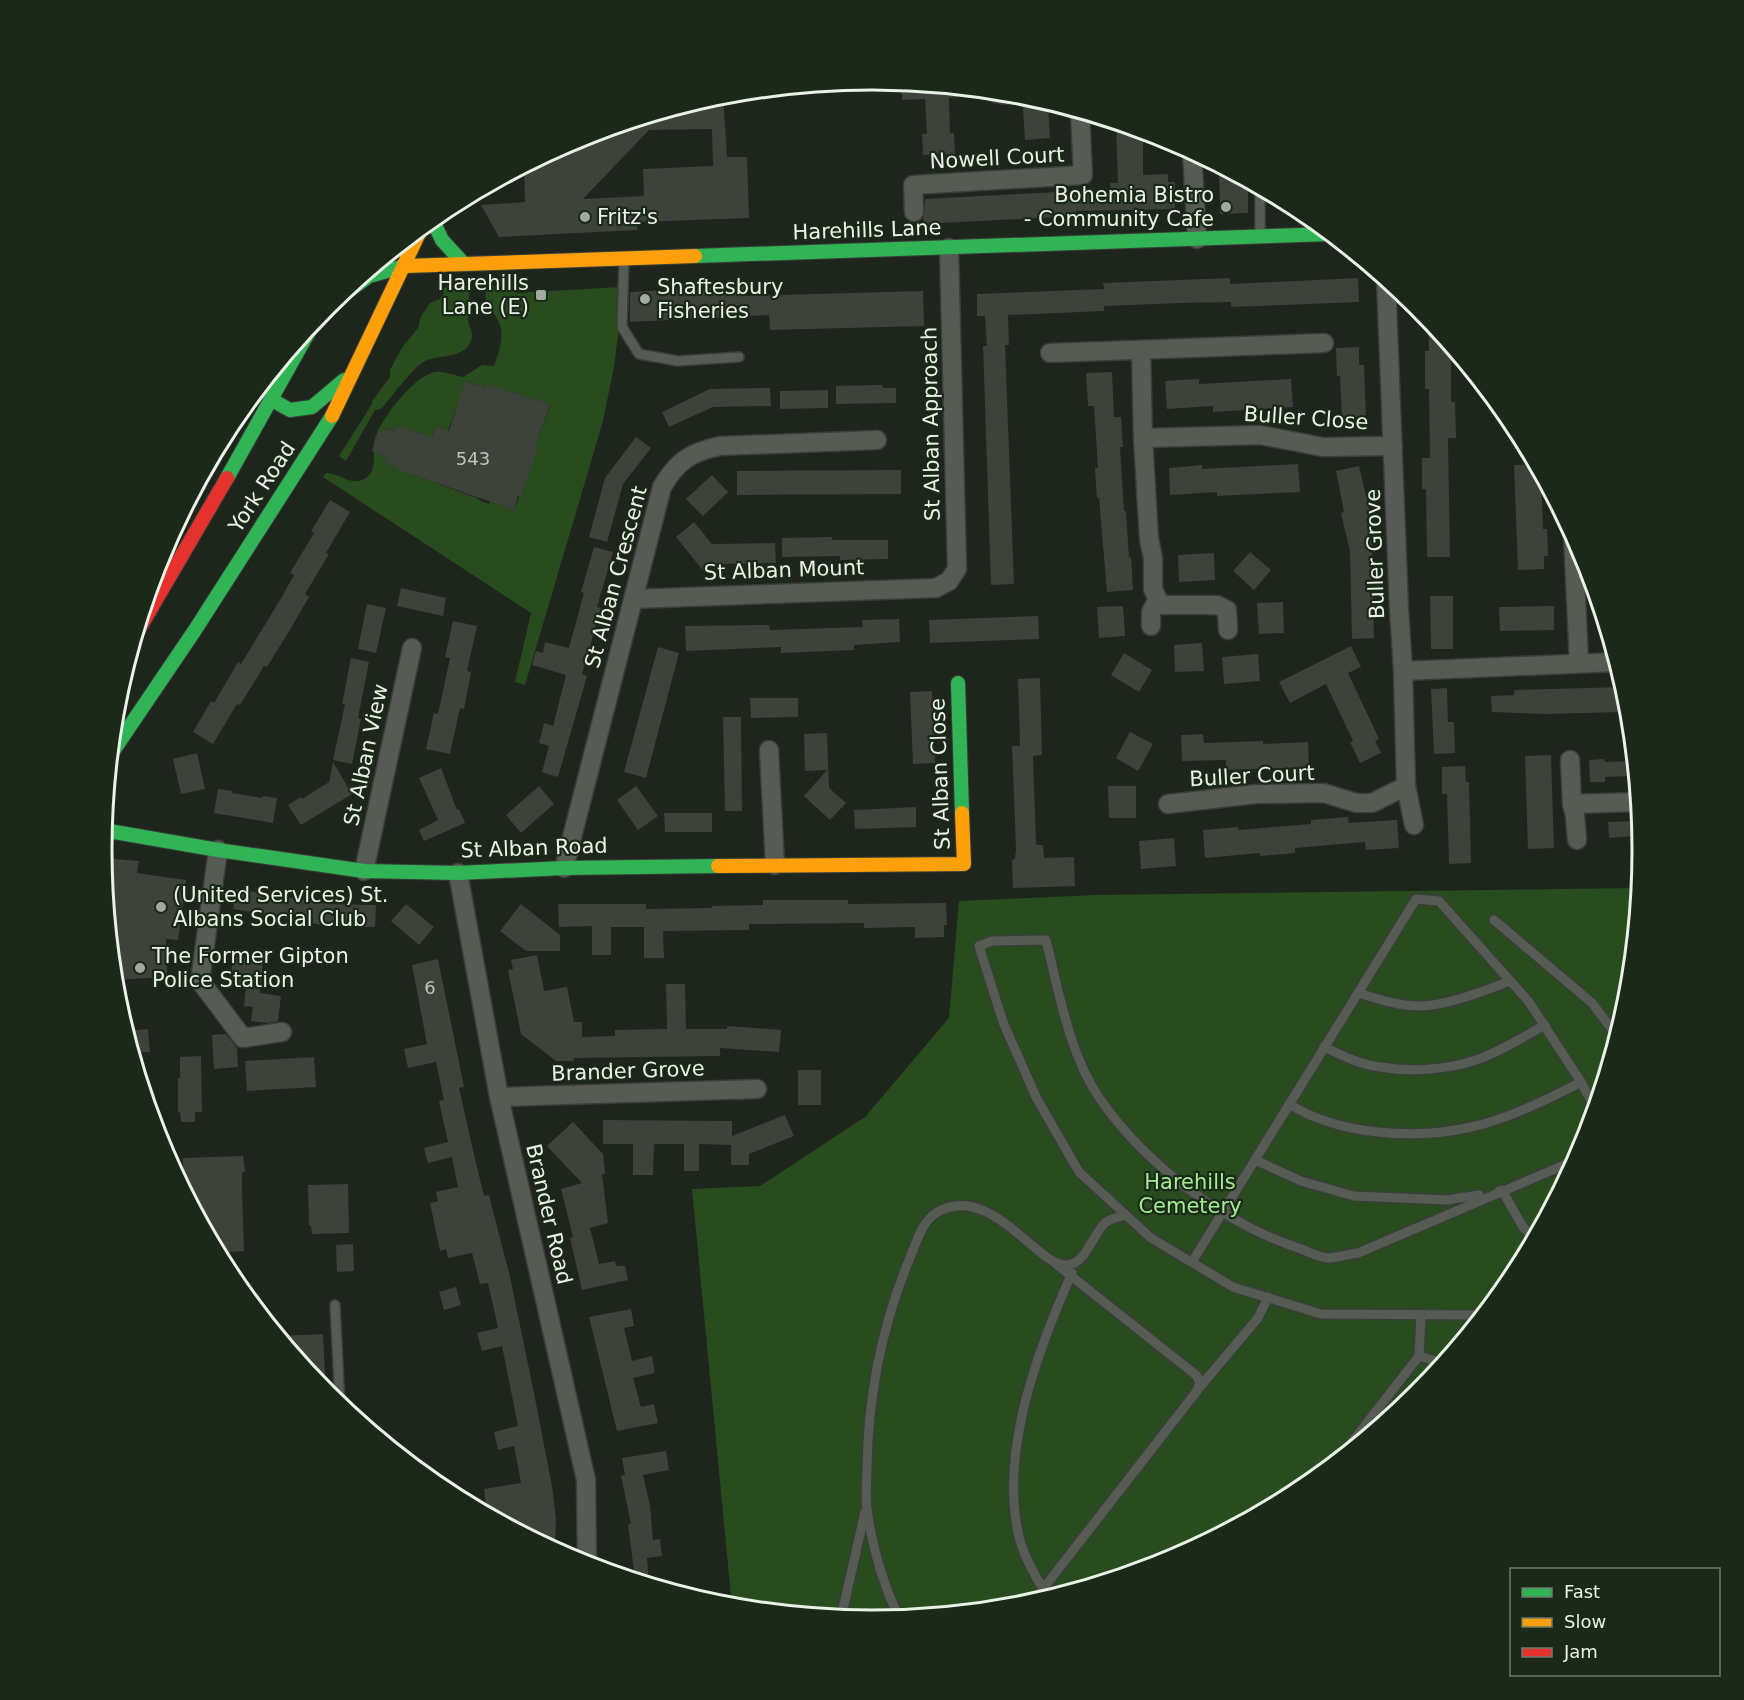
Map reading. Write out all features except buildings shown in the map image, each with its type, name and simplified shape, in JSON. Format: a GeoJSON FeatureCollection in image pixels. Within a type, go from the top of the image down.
{"type":"FeatureCollection","features":[{"type":"Feature","properties":{"kind":"main road"},"geometry":{"type":"LineString","coordinates":[[436,228],[442,240],[464,264]]}},
{"type":"Feature","properties":{"kind":"main road","name":"Harehills Lane"},"geometry":{"type":"LineString","coordinates":[[377,274],[405,266],[1317,235]]}},
{"type":"Feature","properties":{"kind":"main road","name":"York Road"},"geometry":{"type":"LineString","coordinates":[[121,739],[329,421],[415,243]]}},
{"type":"Feature","properties":{"kind":"main road","name":"York Road"},"geometry":{"type":"LineString","coordinates":[[152,607],[272,400],[294,357]]}},
{"type":"Feature","properties":{"kind":"main road"},"geometry":{"type":"LineString","coordinates":[[263,395],[290,410],[312,407],[351,373]]}},
{"type":"Feature","properties":{"kind":"main road","name":"St Alban Close"},"geometry":{"type":"LineString","coordinates":[[958,683],[964,864]]}},
{"type":"Feature","properties":{"kind":"main road","name":"St Alban Road"},"geometry":{"type":"LineString","coordinates":[[113,830],[218,850],[364,871],[458,873],[564,868],[964,864]]}},
{"type":"Feature","properties":{"kind":"street","name":"Nowell Court"},"geometry":{"type":"LineString","coordinates":[[914,212],[913,185],[1083,175],[1080,119]]}},
{"type":"Feature","properties":{"kind":"street"},"geometry":{"type":"LineString","coordinates":[[1193,161],[1197,239]]}},
{"type":"Feature","properties":{"kind":"street","name":"St Alban Approach"},"geometry":{"type":"LineString","coordinates":[[936,588],[950,581],[957,569],[949,248]]}},
{"type":"Feature","properties":{"kind":"street","name":"Buller Grove"},"geometry":{"type":"LineString","coordinates":[[1386,292],[1406,786],[1414,825]]}},
{"type":"Feature","properties":{"kind":"street"},"geometry":{"type":"LineString","coordinates":[[1050,353],[1324,343]]}},
{"type":"Feature","properties":{"kind":"street"},"geometry":{"type":"LineString","coordinates":[[1141,350],[1149,538],[1154,558],[1153,589],[1160,605],[1217,605],[1227,610],[1228,630]]}},
{"type":"Feature","properties":{"kind":"street","name":"Buller Close"},"geometry":{"type":"LineString","coordinates":[[1143,438],[1260,435],[1323,447],[1393,446]]}},
{"type":"Feature","properties":{"kind":"street","name":"St Alban Crescent"},"geometry":{"type":"LineString","coordinates":[[564,868],[662,487],[672,471],[685,459],[702,450],[720,446],[877,440]]}},
{"type":"Feature","properties":{"kind":"street"},"geometry":{"type":"LineString","coordinates":[[1574,559],[1579,663]]}},
{"type":"Feature","properties":{"kind":"street","name":"St Alban Mount"},"geometry":{"type":"LineString","coordinates":[[633,599],[936,588]]}},
{"type":"Feature","properties":{"kind":"street"},"geometry":{"type":"LineString","coordinates":[[1151,626],[1150,612],[1158,599]]}},
{"type":"Feature","properties":{"kind":"street","name":"St Alban View"},"geometry":{"type":"LineString","coordinates":[[364,871],[412,648]]}},
{"type":"Feature","properties":{"kind":"street"},"geometry":{"type":"LineString","coordinates":[[1403,671],[1608,662]]}},
{"type":"Feature","properties":{"kind":"street"},"geometry":{"type":"LineString","coordinates":[[769,750],[775,865]]}},
{"type":"Feature","properties":{"kind":"street"},"geometry":{"type":"LineString","coordinates":[[1570,760],[1572,804],[1577,840]]}},
{"type":"Feature","properties":{"kind":"street","name":"Buller Court"},"geometry":{"type":"LineString","coordinates":[[1168,804],[1256,794],[1324,793],[1356,803],[1372,803],[1406,786]]}},
{"type":"Feature","properties":{"kind":"street"},"geometry":{"type":"LineString","coordinates":[[1572,804],[1630,802]]}},
{"type":"Feature","properties":{"kind":"street"},"geometry":{"type":"LineString","coordinates":[[218,850],[200,981],[243,1038],[282,1032]]}},
{"type":"Feature","properties":{"kind":"street","name":"Brander Road"},"geometry":{"type":"LineString","coordinates":[[458,873],[499,1097],[586,1480],[587,1554]]}},
{"type":"Feature","properties":{"kind":"street","name":"Brander Grove"},"geometry":{"type":"LineString","coordinates":[[499,1097],[758,1089]]}},
{"type":"Feature","properties":{"kind":"lane"},"geometry":{"type":"LineString","coordinates":[[1260,197],[1260,237]]}},
{"type":"Feature","properties":{"kind":"lane"},"geometry":{"type":"LineString","coordinates":[[624,259],[622,327],[639,354],[678,361],[739,357]]}},
{"type":"Feature","properties":{"kind":"lane"},"geometry":{"type":"LineString","coordinates":[[1192,1262],[1416,898],[1439,901],[1529,1002],[1590,1099]]}},
{"type":"Feature","properties":{"kind":"lane"},"geometry":{"type":"LineString","coordinates":[[1494,920],[1592,1003],[1610,1027]]}},
{"type":"Feature","properties":{"kind":"lane"},"geometry":{"type":"LineString","coordinates":[[1473,1315],[1321,1314],[1233,1287],[1150,1238],[1080,1172],[1036,1096],[1004,1022],[979,946],[992,941],[1046,940],[1076,1052],[1100,1098],[1135,1141],[1171,1176],[1223,1212],[1274,1240],[1327,1258],[1358,1253],[1563,1165]]}},
{"type":"Feature","properties":{"kind":"lane"},"geometry":{"type":"LineString","coordinates":[[1358,993],[1388,1002],[1422,1006],[1456,999],[1510,981]]}},
{"type":"Feature","properties":{"kind":"lane"},"geometry":{"type":"LineString","coordinates":[[1324,1047],[1378,1067],[1442,1068],[1495,1052],[1545,1025]]}},
{"type":"Feature","properties":{"kind":"lane"},"geometry":{"type":"LineString","coordinates":[[1289,1104],[1329,1122],[1365,1130],[1418,1134],[1471,1127],[1526,1108],[1581,1082]]}},
{"type":"Feature","properties":{"kind":"lane"},"geometry":{"type":"LineString","coordinates":[[1254,1160],[1300,1181],[1354,1196],[1447,1200],[1502,1191]]}},
{"type":"Feature","properties":{"kind":"lane"},"geometry":{"type":"LineString","coordinates":[[1502,1191],[1528,1232]]}},
{"type":"Feature","properties":{"kind":"lane"},"geometry":{"type":"LineString","coordinates":[[896,1609],[875,1556],[867,1507],[867,1452],[874,1387],[887,1321],[921,1230],[935,1214],[952,1207],[970,1205],[987,1211],[1196,1375],[1200,1382],[1197,1391]]}},
{"type":"Feature","properties":{"kind":"lane"},"geometry":{"type":"LineString","coordinates":[[1126,1215],[1107,1221],[1078,1260],[1038,1360],[1019,1428],[1014,1486],[1017,1527],[1027,1559],[1043,1588],[1197,1391],[1258,1318],[1268,1297]]}},
{"type":"Feature","properties":{"kind":"lane"},"geometry":{"type":"LineString","coordinates":[[1047,1257],[1061,1265],[1069,1266],[1078,1260]]}},
{"type":"Feature","properties":{"kind":"lane"},"geometry":{"type":"LineString","coordinates":[[335,1305],[339,1391]]}},
{"type":"Feature","properties":{"kind":"lane"},"geometry":{"type":"LineString","coordinates":[[1360,1432],[1419,1356],[1421,1316]]}},
{"type":"Feature","properties":{"kind":"lane"},"geometry":{"type":"LineString","coordinates":[[1419,1356],[1435,1360]]}},
{"type":"Feature","properties":{"kind":"lane"},"geometry":{"type":"LineString","coordinates":[[844,1609],[867,1507]]}},
{"type":"Feature","properties":{"kind":"green space"},"geometry":{"type":"Polygon","coordinates":[[[449,286],[470,286],[468,319],[472,337],[469,344],[460,352],[425,361],[414,369],[381,409],[375,410],[346,461],[339,456],[372,401],[390,377],[390,370],[401,349],[418,328],[421,316],[430,303],[440,299],[444,293],[443,289],[449,286]]]}},
{"type":"Feature","properties":{"kind":"green space"},"geometry":{"type":"Polygon","coordinates":[[[494,286],[517,293],[619,287],[619,327],[603,421],[525,685],[515,682],[531,613],[323,477],[326,473],[357,481],[368,477],[373,466],[374,441],[376,435],[401,397],[419,380],[436,372],[463,377],[482,365],[494,366],[501,343],[501,329],[485,296],[486,290],[494,286]],[[466,381],[448,431],[436,427],[432,437],[399,426],[393,431],[385,429],[378,432],[374,446],[375,452],[387,456],[385,463],[489,504],[490,501],[514,510],[538,448],[535,447],[550,405],[516,393],[486,389],[466,381]]]}},
{"type":"Feature","properties":{"kind":"green space","name":"Harehills Cemetery"},"geometry":{"type":"Polygon","coordinates":[[[1630,888],[1625,949],[1606,1047],[1592,1094],[1554,1186],[1504,1272],[1475,1313],[1409,1387],[1335,1453],[1294,1482],[1208,1532],[1116,1570],[1069,1584],[971,1603],[872,1610],[822,1608],[731,1596],[692,1189],[760,1186],[865,1117],[949,1018],[959,901],[1095,895],[1630,888]]]}},
{"type":"Feature","properties":{"kind":"traffic: fast"},"geometry":{"type":"LineString","coordinates":[[436,228],[442,240],[464,264]]}},
{"type":"Feature","properties":{"kind":"traffic: fast"},"geometry":{"type":"LineString","coordinates":[[695,256],[1317,234]]}},
{"type":"Feature","properties":{"kind":"traffic: fast"},"geometry":{"type":"LineString","coordinates":[[377,274],[405,266]]}},
{"type":"Feature","properties":{"kind":"traffic: fast"},"geometry":{"type":"LineString","coordinates":[[227,478],[295,356]]}},
{"type":"Feature","properties":{"kind":"traffic: fast"},"geometry":{"type":"LineString","coordinates":[[272,400],[290,410],[312,407],[344,380]]}},
{"type":"Feature","properties":{"kind":"traffic: fast"},"geometry":{"type":"LineString","coordinates":[[121,739],[195,630],[332,416]]}},
{"type":"Feature","properties":{"kind":"traffic: fast"},"geometry":{"type":"LineString","coordinates":[[958,683],[962,813]]}},
{"type":"Feature","properties":{"kind":"traffic: fast"},"geometry":{"type":"LineString","coordinates":[[113,832],[218,850],[364,871],[458,873],[564,868],[718,866]]}},
{"type":"Feature","properties":{"kind":"traffic: slow"},"geometry":{"type":"LineString","coordinates":[[332,416],[414,243]]}},
{"type":"Feature","properties":{"kind":"traffic: slow"},"geometry":{"type":"LineString","coordinates":[[405,266],[695,256]]}},
{"type":"Feature","properties":{"kind":"traffic: slow"},"geometry":{"type":"LineString","coordinates":[[718,866],[964,864],[962,813]]}},
{"type":"Feature","properties":{"kind":"traffic: jam"},"geometry":{"type":"LineString","coordinates":[[152,607],[227,478]]}},
{"type":"Feature","properties":{"kind":"place","name":"Bohemia Bistro - Community Cafe"},"geometry":{"type":"Point","coordinates":[1226,207]}},
{"type":"Feature","properties":{"kind":"place","name":"Fritz's"},"geometry":{"type":"Point","coordinates":[585,217]}},
{"type":"Feature","properties":{"kind":"place","name":"Harehills Lane (E)"},"geometry":{"type":"Point","coordinates":[541,295]}},
{"type":"Feature","properties":{"kind":"place","name":"Shaftesbury Fisheries"},"geometry":{"type":"Point","coordinates":[645,299]}},
{"type":"Feature","properties":{"kind":"place","name":"(United Services) St. Albans Social Club"},"geometry":{"type":"Point","coordinates":[161,907]}},
{"type":"Feature","properties":{"kind":"place","name":"The Former Gipton Police Station"},"geometry":{"type":"Point","coordinates":[140,968]}}]}
